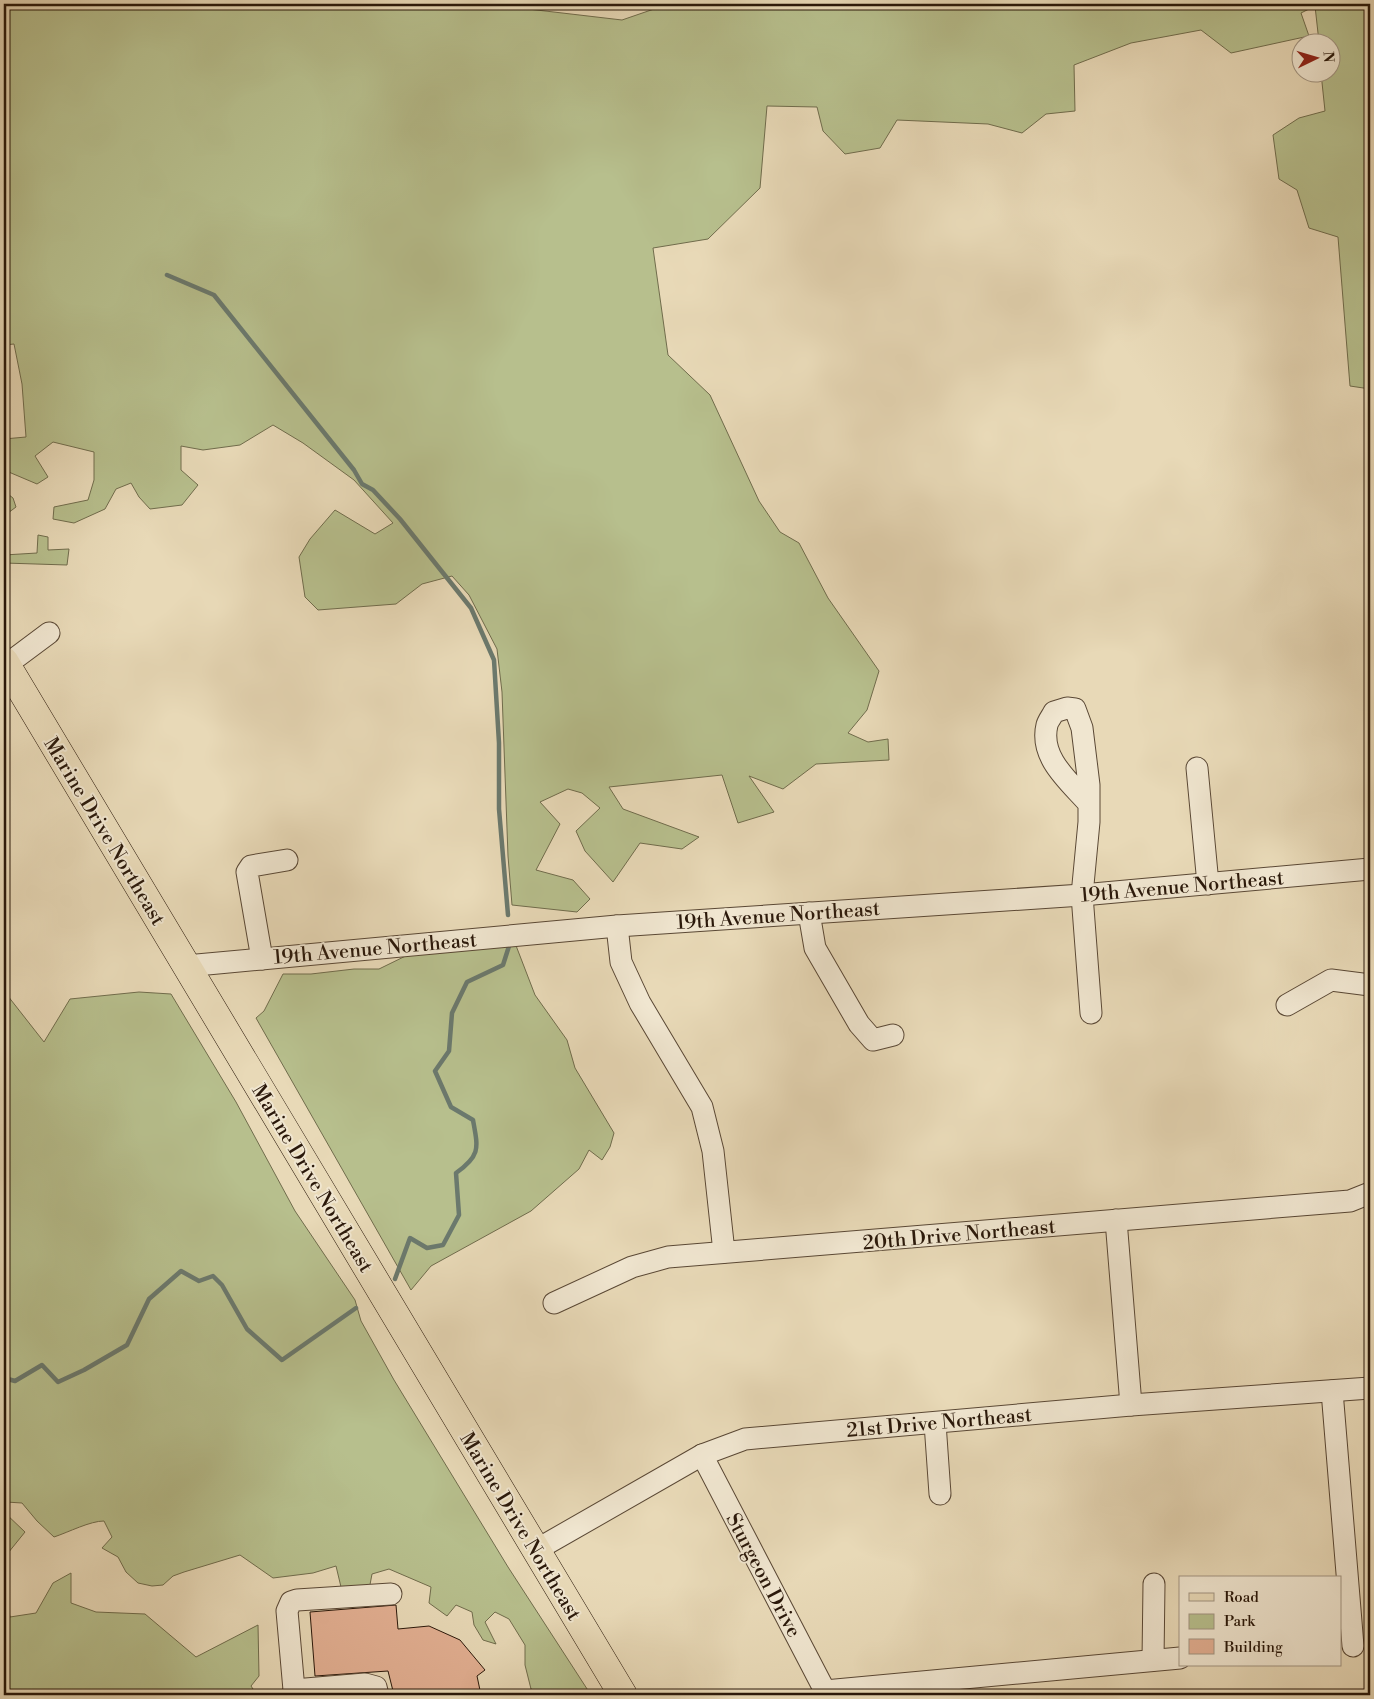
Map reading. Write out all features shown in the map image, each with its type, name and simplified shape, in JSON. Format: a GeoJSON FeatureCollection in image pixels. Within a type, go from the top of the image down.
{"type":"FeatureCollection","features":[{"type":"Feature","properties":{"kind":"main road","name":"Marine Drive Northeast"},"geometry":{"type":"LineString","coordinates":[[5,663],[624,1695]]}},
{"type":"Feature","properties":{"kind":"street"},"geometry":{"type":"LineString","coordinates":[[5,663],[49,633]]}},
{"type":"Feature","properties":{"kind":"street"},"geometry":{"type":"LineString","coordinates":[[1197,768],[1208,884]]}},
{"type":"Feature","properties":{"kind":"street"},"geometry":{"type":"LineString","coordinates":[[1089,804],[1082,895],[1092,1013]]}},
{"type":"Feature","properties":{"kind":"street"},"geometry":{"type":"LineString","coordinates":[[262,959],[247,872],[251,866],[287,860]]}},
{"type":"Feature","properties":{"kind":"street","name":"19th Avenue Northeast"},"geometry":{"type":"LineString","coordinates":[[186,966],[618,926],[1082,895],[1370,869]]}},
{"type":"Feature","properties":{"kind":"street"},"geometry":{"type":"LineString","coordinates":[[809,912],[815,948],[859,1024],[873,1040],[892,1035]]}},
{"type":"Feature","properties":{"kind":"street"},"geometry":{"type":"LineString","coordinates":[[618,926],[621,962],[640,1003],[702,1107],[713,1150],[724,1252]]}},
{"type":"Feature","properties":{"kind":"street"},"geometry":{"type":"LineString","coordinates":[[1287,1005],[1331,980],[1370,985]]}},
{"type":"Feature","properties":{"kind":"street","name":"20th Drive Northeast"},"geometry":{"type":"LineString","coordinates":[[554,1303],[632,1267],[668,1257],[1350,1201],[1370,1193]]}},
{"type":"Feature","properties":{"kind":"street"},"geometry":{"type":"LineString","coordinates":[[1116,1220],[1132,1405]]}},
{"type":"Feature","properties":{"kind":"street","name":"21st Drive Northeast"},"geometry":{"type":"LineString","coordinates":[[536,1550],[702,1455],[746,1439],[1132,1405],[1370,1388]]}},
{"type":"Feature","properties":{"kind":"street"},"geometry":{"type":"LineString","coordinates":[[1332,1391],[1355,1646]]}},
{"type":"Feature","properties":{"kind":"street"},"geometry":{"type":"LineString","coordinates":[[935,1423],[940,1494]]}},
{"type":"Feature","properties":{"kind":"street","name":"Sturgeon Drive"},"geometry":{"type":"LineString","coordinates":[[702,1455],[825,1693]]}},
{"type":"Feature","properties":{"kind":"street"},"geometry":{"type":"LineString","coordinates":[[1152,1660],[1154,1584]]}},
{"type":"Feature","properties":{"kind":"street"},"geometry":{"type":"LineString","coordinates":[[378,1695],[376,1687],[365,1684],[294,1693],[287,1611],[291,1602],[297,1600],[391,1594]]}},
{"type":"Feature","properties":{"kind":"street"},"geometry":{"type":"LineString","coordinates":[[825,1693],[1179,1658]]}},
{"type":"Feature","properties":{"kind":"green space"},"geometry":{"type":"Polygon","coordinates":[[[4,4],[508,4],[511,7],[622,20],[654,9],[655,4],[1370,4],[1370,389],[1350,386],[1338,237],[1309,228],[1297,190],[1279,179],[1273,135],[1299,118],[1325,111],[1322,82],[1342,82],[1342,32],[1318,32],[1315,6],[1301,13],[1308,32],[1292,32],[1292,40],[1231,53],[1201,30],[1131,43],[1074,65],[1075,111],[1046,114],[1022,133],[988,124],[897,120],[880,148],[845,154],[823,131],[817,107],[767,106],[760,188],[708,239],[653,248],[668,355],[710,395],[759,501],[780,532],[799,543],[828,598],[879,671],[867,710],[848,733],[868,742],[888,739],[889,760],[816,764],[783,789],[749,776],[774,812],[738,823],[722,775],[609,787],[623,809],[699,837],[682,849],[640,843],[613,882],[585,851],[576,831],[600,808],[582,793],[568,789],[540,802],[560,824],[536,870],[573,880],[590,899],[577,912],[512,905],[508,856],[502,692],[497,649],[469,595],[452,576],[422,584],[396,604],[318,610],[305,597],[299,557],[310,539],[335,510],[375,534],[393,523],[354,480],[303,443],[273,425],[240,445],[203,450],[181,446],[181,470],[198,485],[182,505],[150,509],[139,497],[131,483],[116,489],[105,509],[74,523],[53,519],[54,507],[88,500],[94,480],[94,452],[53,442],[35,456],[48,477],[37,484],[4,470],[4,439],[26,437],[22,384],[14,344],[4,345],[4,4]]]}},
{"type":"Feature","properties":{"kind":"green space"},"geometry":{"type":"Polygon","coordinates":[[[4,491],[13,498],[16,507],[4,516],[4,491]]]}},
{"type":"Feature","properties":{"kind":"green space"},"geometry":{"type":"Polygon","coordinates":[[[38,535],[48,537],[48,550],[69,549],[67,565],[4,563],[4,555],[37,553],[38,535]]]}},
{"type":"Feature","properties":{"kind":"green space"},"geometry":{"type":"Polygon","coordinates":[[[515,943],[535,995],[567,1040],[575,1068],[614,1133],[610,1147],[602,1160],[589,1150],[579,1169],[531,1211],[431,1266],[411,1290],[256,1018],[264,1011],[283,974],[379,969],[422,948],[515,943]]]}},
{"type":"Feature","properties":{"kind":"green space"},"geometry":{"type":"Polygon","coordinates":[[[4,991],[44,1042],[70,999],[139,992],[171,994],[236,1102],[295,1211],[355,1300],[361,1321],[394,1380],[508,1567],[591,1695],[549,1695],[531,1689],[525,1665],[525,1645],[509,1619],[495,1612],[485,1622],[496,1644],[483,1640],[474,1625],[472,1612],[456,1605],[447,1616],[429,1603],[431,1587],[389,1569],[372,1574],[369,1590],[341,1587],[336,1566],[313,1573],[273,1578],[240,1555],[173,1576],[163,1585],[152,1586],[138,1583],[126,1572],[118,1557],[102,1548],[112,1537],[104,1521],[98,1521],[54,1537],[22,1503],[6,1502],[4,1500],[4,991]]]}},
{"type":"Feature","properties":{"kind":"green space"},"geometry":{"type":"Polygon","coordinates":[[[4,1512],[25,1532],[4,1558],[4,1512]]]}},
{"type":"Feature","properties":{"kind":"green space"},"geometry":{"type":"Polygon","coordinates":[[[71,1573],[71,1603],[96,1612],[145,1614],[196,1657],[258,1625],[259,1676],[251,1686],[257,1695],[4,1695],[4,1585],[10,1617],[36,1613],[53,1583],[71,1573]]]}},
{"type":"Feature","properties":{"kind":"building"},"geometry":{"type":"Polygon","coordinates":[[[396,1605],[398,1629],[429,1626],[460,1640],[485,1670],[477,1676],[481,1695],[394,1695],[388,1671],[315,1676],[310,1612],[396,1605]]]}},
{"type":"Feature","properties":{"kind":"waterway"},"geometry":{"type":"LineString","coordinates":[[167,275],[214,295],[354,470],[362,484],[373,490],[400,519],[471,608],[494,660],[499,743],[499,809],[508,915]]}},
{"type":"Feature","properties":{"kind":"waterway"},"geometry":{"type":"LineString","coordinates":[[395,1279],[410,1238],[427,1248],[443,1245],[459,1215],[456,1173],[474,1156],[476,1150],[475,1130],[473,1120],[451,1107],[435,1071],[449,1051],[452,1013],[467,982],[503,965],[510,943]]}},
{"type":"Feature","properties":{"kind":"waterway"},"geometry":{"type":"LineString","coordinates":[[4,1378],[15,1381],[42,1365],[58,1382],[84,1370],[127,1345],[149,1299],[181,1271],[199,1281],[213,1276],[222,1285],[247,1329],[282,1360],[356,1308]]}}]}
